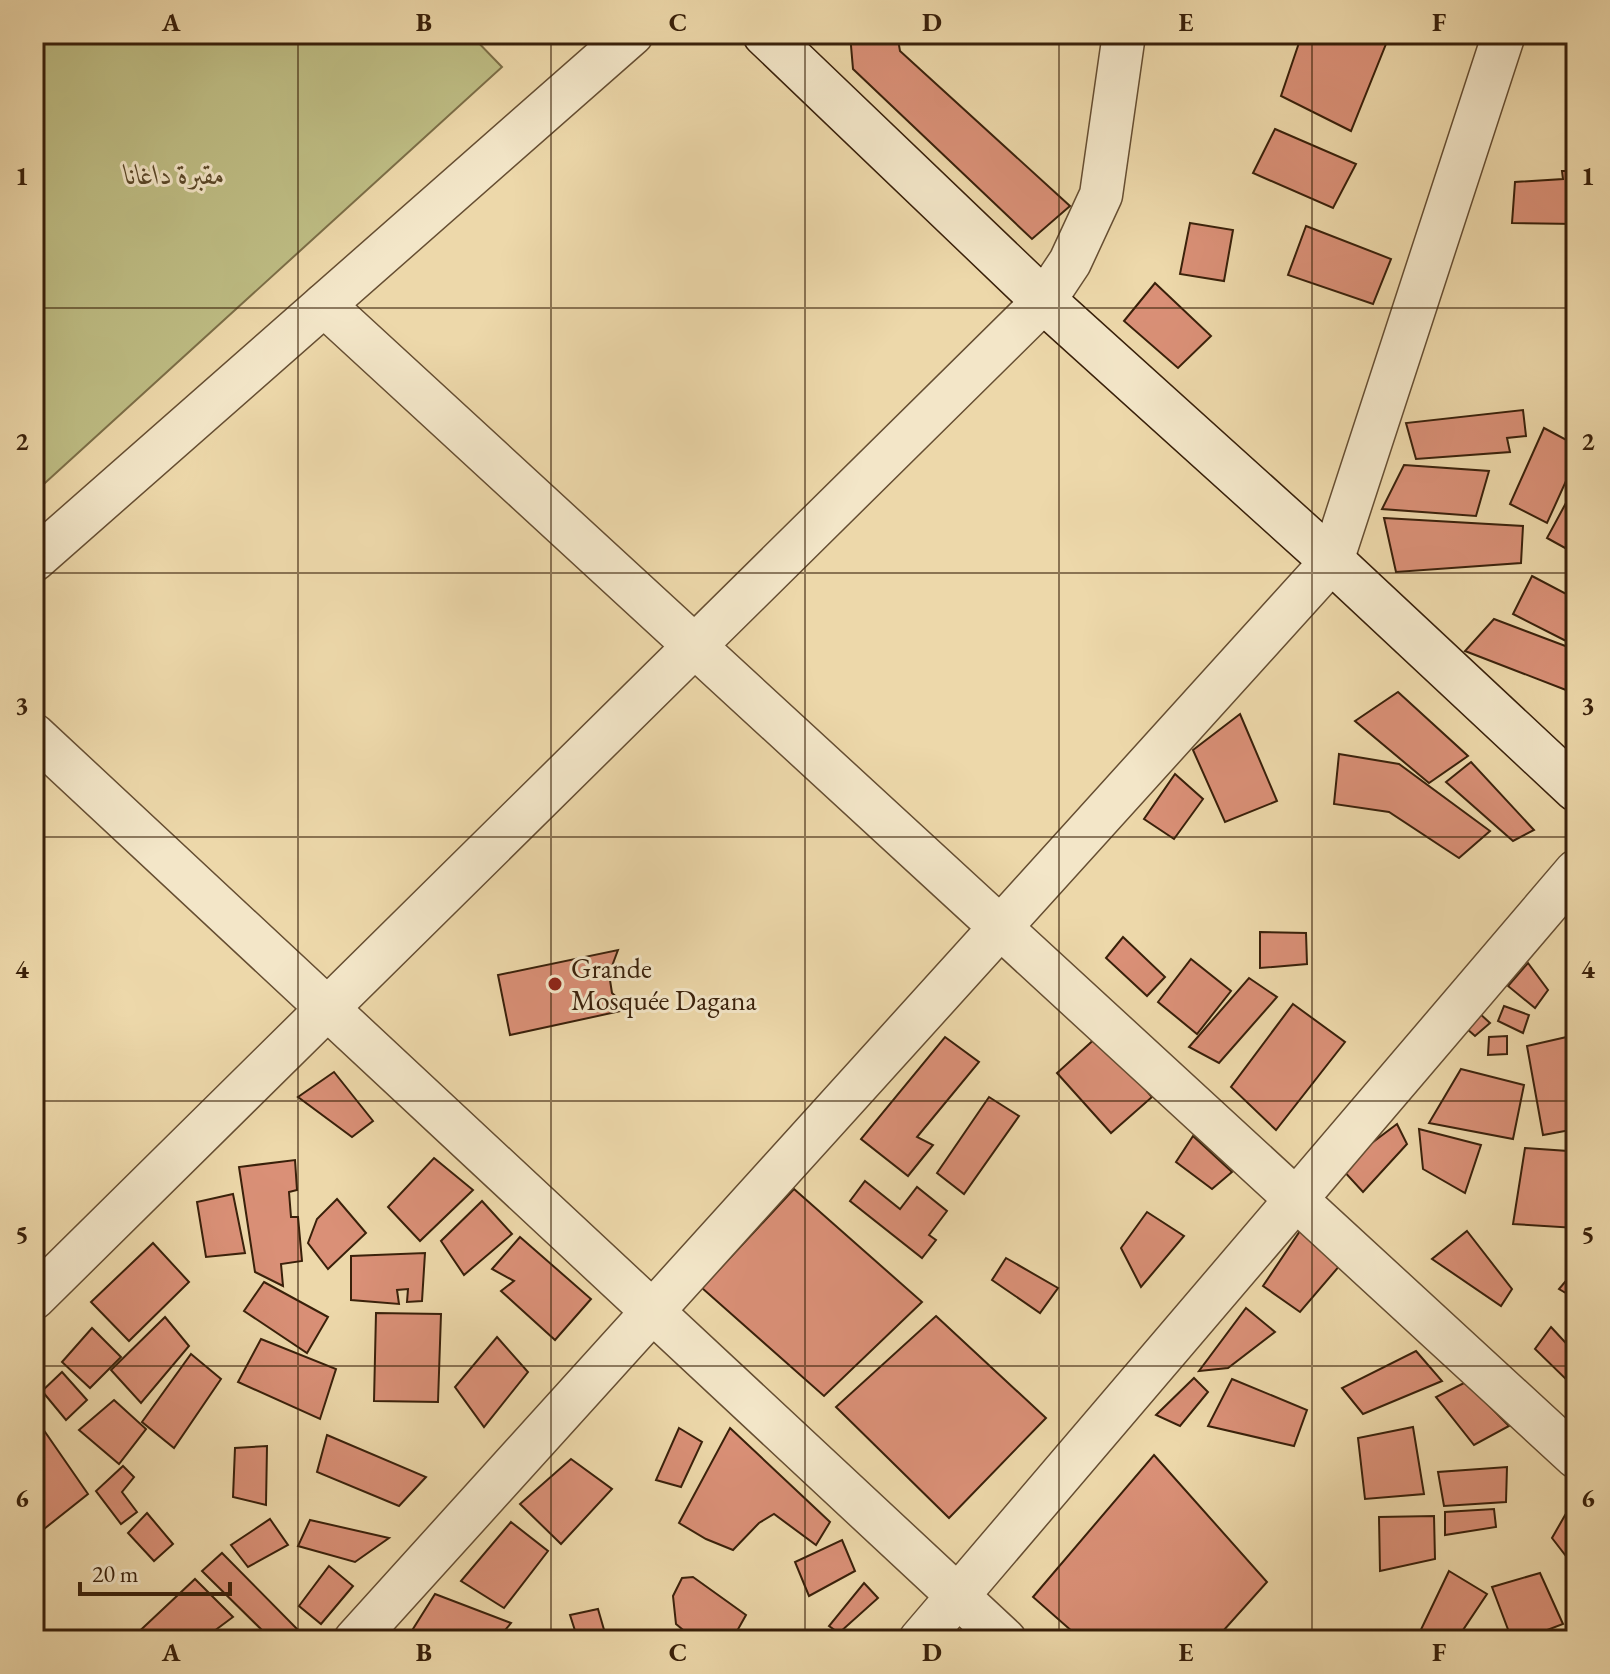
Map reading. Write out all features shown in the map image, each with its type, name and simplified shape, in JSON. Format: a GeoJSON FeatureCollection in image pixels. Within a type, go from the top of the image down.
{"type":"FeatureCollection","features":[{"type":"Feature","properties":{"kind":"street"},"geometry":{"type":"LineString","coordinates":[[34,560],[632,34]]}},
{"type":"Feature","properties":{"kind":"street"},"geometry":{"type":"LineString","coordinates":[[34,1298],[1044,301],[1070,262],[1101,195],[1124,34]]}},
{"type":"Feature","properties":{"kind":"street"},"geometry":{"type":"LineString","coordinates":[[355,1640],[1332,561],[1504,34]]}},
{"type":"Feature","properties":{"kind":"street"},"geometry":{"type":"LineString","coordinates":[[773,37],[1044,301],[1332,561],[1576,789]]}},
{"type":"Feature","properties":{"kind":"street"},"geometry":{"type":"LineString","coordinates":[[324,305],[1576,1457]]}},
{"type":"Feature","properties":{"kind":"street"},"geometry":{"type":"LineString","coordinates":[[34,735],[1005,1640]]}},
{"type":"Feature","properties":{"kind":"street"},"geometry":{"type":"LineString","coordinates":[[920,1640],[1576,871]]}},
{"type":"Feature","properties":{"kind":"green space","name":"مقبرة داغانا"},"geometry":{"type":"Polygon","coordinates":[[[34,34],[470,34],[502,67],[34,493],[34,34]]]}},
{"type":"Feature","properties":{"kind":"building"},"geometry":{"type":"Polygon","coordinates":[[[850,34],[897,34],[900,51],[1070,206],[1032,239],[853,69],[850,34]]]}},
{"type":"Feature","properties":{"kind":"building"},"geometry":{"type":"Polygon","coordinates":[[[1302,34],[1390,34],[1351,131],[1281,96],[1302,34]]]}},
{"type":"Feature","properties":{"kind":"building"},"geometry":{"type":"Polygon","coordinates":[[[1275,129],[1356,164],[1333,208],[1253,173],[1275,129]]]}},
{"type":"Feature","properties":{"kind":"building"},"geometry":{"type":"Polygon","coordinates":[[[1562,171],[1576,171],[1576,224],[1512,223],[1515,182],[1563,179],[1562,171]]]}},
{"type":"Feature","properties":{"kind":"building"},"geometry":{"type":"Polygon","coordinates":[[[1190,223],[1233,230],[1224,281],[1180,274],[1190,223]]]}},
{"type":"Feature","properties":{"kind":"building"},"geometry":{"type":"Polygon","coordinates":[[[1306,226],[1391,259],[1373,304],[1288,275],[1306,226]]]}},
{"type":"Feature","properties":{"kind":"building"},"geometry":{"type":"Polygon","coordinates":[[[1155,283],[1211,336],[1178,368],[1124,321],[1155,283]]]}},
{"type":"Feature","properties":{"kind":"building"},"geometry":{"type":"Polygon","coordinates":[[[1523,410],[1526,436],[1507,438],[1510,452],[1416,459],[1406,423],[1523,410]]]}},
{"type":"Feature","properties":{"kind":"building"},"geometry":{"type":"Polygon","coordinates":[[[1544,428],[1576,445],[1576,459],[1547,523],[1510,504],[1544,428]]]}},
{"type":"Feature","properties":{"kind":"building"},"geometry":{"type":"Polygon","coordinates":[[[1404,465],[1489,471],[1476,516],[1382,509],[1404,465]]]}},
{"type":"Feature","properties":{"kind":"building"},"geometry":{"type":"Polygon","coordinates":[[[1573,490],[1576,491],[1576,554],[1547,538],[1573,490]]]}},
{"type":"Feature","properties":{"kind":"building"},"geometry":{"type":"Polygon","coordinates":[[[1384,518],[1523,526],[1521,563],[1396,572],[1384,518]]]}},
{"type":"Feature","properties":{"kind":"building"},"geometry":{"type":"Polygon","coordinates":[[[1532,576],[1576,599],[1576,646],[1513,614],[1532,576]]]}},
{"type":"Feature","properties":{"kind":"building"},"geometry":{"type":"Polygon","coordinates":[[[1494,619],[1576,650],[1576,679],[1566,690],[1465,651],[1494,619]]]}},
{"type":"Feature","properties":{"kind":"building"},"geometry":{"type":"Polygon","coordinates":[[[1398,692],[1468,756],[1429,783],[1355,721],[1398,692]]]}},
{"type":"Feature","properties":{"kind":"building"},"geometry":{"type":"Polygon","coordinates":[[[1240,714],[1277,801],[1225,822],[1193,750],[1240,714]]]}},
{"type":"Feature","properties":{"kind":"building"},"geometry":{"type":"Polygon","coordinates":[[[1339,754],[1399,764],[1490,831],[1459,858],[1389,812],[1334,804],[1339,754]]]}},
{"type":"Feature","properties":{"kind":"building"},"geometry":{"type":"Polygon","coordinates":[[[1471,762],[1534,830],[1513,841],[1446,782],[1471,762]]]}},
{"type":"Feature","properties":{"kind":"building"},"geometry":{"type":"Polygon","coordinates":[[[1175,774],[1203,799],[1174,839],[1144,819],[1175,774]]]}},
{"type":"Feature","properties":{"kind":"building"},"geometry":{"type":"Polygon","coordinates":[[[1260,932],[1306,933],[1307,964],[1260,968],[1260,932]]]}},
{"type":"Feature","properties":{"kind":"building"},"geometry":{"type":"Polygon","coordinates":[[[1123,937],[1165,977],[1147,996],[1106,958],[1123,937]]]}},
{"type":"Feature","properties":{"kind":"building","name":"Grande Mosquée Dagana"},"geometry":{"type":"Polygon","coordinates":[[[618,950],[609,974],[612,993],[630,1009],[510,1035],[498,975],[618,950]]]}},
{"type":"Feature","properties":{"kind":"building"},"geometry":{"type":"Polygon","coordinates":[[[1191,959],[1231,991],[1197,1034],[1158,1002],[1191,959]]]}},
{"type":"Feature","properties":{"kind":"building"},"geometry":{"type":"Polygon","coordinates":[[[1528,963],[1548,990],[1535,1008],[1508,986],[1528,963]]]}},
{"type":"Feature","properties":{"kind":"building"},"geometry":{"type":"Polygon","coordinates":[[[1249,978],[1277,997],[1219,1063],[1189,1047],[1249,978]]]}},
{"type":"Feature","properties":{"kind":"building"},"geometry":{"type":"Polygon","coordinates":[[[1293,1004],[1345,1042],[1276,1130],[1231,1087],[1293,1004]]]}},
{"type":"Feature","properties":{"kind":"building"},"geometry":{"type":"Polygon","coordinates":[[[1504,1006],[1529,1015],[1523,1033],[1498,1021],[1504,1006]]]}},
{"type":"Feature","properties":{"kind":"building"},"geometry":{"type":"Polygon","coordinates":[[[1478,1012],[1490,1023],[1475,1036],[1466,1028],[1478,1012]]]}},
{"type":"Feature","properties":{"kind":"building"},"geometry":{"type":"Polygon","coordinates":[[[1098,1036],[1152,1097],[1111,1133],[1057,1073],[1098,1036]]]}},
{"type":"Feature","properties":{"kind":"building"},"geometry":{"type":"Polygon","coordinates":[[[1507,1036],[1507,1054],[1488,1055],[1489,1037],[1507,1036]]]}},
{"type":"Feature","properties":{"kind":"building"},"geometry":{"type":"Polygon","coordinates":[[[1571,1036],[1576,1065],[1576,1129],[1543,1135],[1527,1046],[1571,1036]]]}},
{"type":"Feature","properties":{"kind":"building"},"geometry":{"type":"Polygon","coordinates":[[[945,1037],[979,1062],[917,1137],[933,1145],[908,1176],[861,1139],[945,1037]]]}},
{"type":"Feature","properties":{"kind":"building"},"geometry":{"type":"Polygon","coordinates":[[[1461,1069],[1524,1085],[1513,1139],[1429,1123],[1461,1069]]]}},
{"type":"Feature","properties":{"kind":"building"},"geometry":{"type":"Polygon","coordinates":[[[334,1072],[373,1121],[352,1137],[298,1097],[334,1072]]]}},
{"type":"Feature","properties":{"kind":"building"},"geometry":{"type":"Polygon","coordinates":[[[989,1097],[1019,1116],[964,1194],[937,1173],[989,1097]]]}},
{"type":"Feature","properties":{"kind":"building"},"geometry":{"type":"Polygon","coordinates":[[[1397,1124],[1407,1144],[1363,1192],[1340,1167],[1397,1124]]]}},
{"type":"Feature","properties":{"kind":"building"},"geometry":{"type":"Polygon","coordinates":[[[1419,1129],[1481,1145],[1465,1193],[1423,1169],[1419,1129]]]}},
{"type":"Feature","properties":{"kind":"building"},"geometry":{"type":"Polygon","coordinates":[[[1193,1136],[1232,1172],[1212,1189],[1176,1162],[1193,1136]]]}},
{"type":"Feature","properties":{"kind":"building"},"geometry":{"type":"Polygon","coordinates":[[[1525,1148],[1568,1151],[1576,1192],[1576,1228],[1513,1224],[1525,1148]]]}},
{"type":"Feature","properties":{"kind":"building"},"geometry":{"type":"Polygon","coordinates":[[[434,1158],[473,1190],[420,1241],[388,1207],[434,1158]]]}},
{"type":"Feature","properties":{"kind":"building"},"geometry":{"type":"Polygon","coordinates":[[[295,1160],[297,1190],[289,1192],[291,1217],[298,1217],[302,1261],[281,1264],[283,1286],[255,1272],[239,1167],[295,1160]]]}},
{"type":"Feature","properties":{"kind":"building"},"geometry":{"type":"Polygon","coordinates":[[[865,1181],[900,1209],[917,1187],[947,1211],[929,1235],[936,1240],[922,1258],[850,1201],[865,1181]]]}},
{"type":"Feature","properties":{"kind":"building"},"geometry":{"type":"Polygon","coordinates":[[[794,1189],[922,1302],[824,1396],[702,1288],[794,1189]]]}},
{"type":"Feature","properties":{"kind":"building"},"geometry":{"type":"Polygon","coordinates":[[[233,1194],[245,1253],[206,1257],[197,1202],[233,1194]]]}},
{"type":"Feature","properties":{"kind":"building"},"geometry":{"type":"Polygon","coordinates":[[[337,1199],[366,1233],[328,1269],[308,1243],[317,1219],[337,1199]]]}},
{"type":"Feature","properties":{"kind":"building"},"geometry":{"type":"Polygon","coordinates":[[[482,1201],[512,1234],[464,1275],[441,1241],[482,1201]]]}},
{"type":"Feature","properties":{"kind":"building"},"geometry":{"type":"Polygon","coordinates":[[[1147,1212],[1184,1236],[1141,1287],[1121,1248],[1147,1212]]]}},
{"type":"Feature","properties":{"kind":"building"},"geometry":{"type":"Polygon","coordinates":[[[1300,1231],[1341,1264],[1300,1312],[1263,1286],[1300,1231]]]}},
{"type":"Feature","properties":{"kind":"building"},"geometry":{"type":"Polygon","coordinates":[[[1467,1231],[1512,1289],[1501,1306],[1432,1259],[1467,1231]]]}},
{"type":"Feature","properties":{"kind":"building"},"geometry":{"type":"Polygon","coordinates":[[[520,1237],[591,1299],[555,1340],[501,1291],[514,1281],[492,1269],[520,1237]]]}},
{"type":"Feature","properties":{"kind":"building"},"geometry":{"type":"Polygon","coordinates":[[[153,1243],[189,1282],[129,1341],[91,1302],[153,1243]]]}},
{"type":"Feature","properties":{"kind":"building"},"geometry":{"type":"Polygon","coordinates":[[[425,1253],[422,1301],[407,1302],[408,1289],[397,1290],[399,1304],[351,1300],[351,1256],[425,1253]]]}},
{"type":"Feature","properties":{"kind":"building"},"geometry":{"type":"Polygon","coordinates":[[[1006,1258],[1058,1288],[1040,1313],[992,1280],[1006,1258]]]}},
{"type":"Feature","properties":{"kind":"building"},"geometry":{"type":"Polygon","coordinates":[[[1576,1269],[1576,1299],[1559,1289],[1576,1269]]]}},
{"type":"Feature","properties":{"kind":"building"},"geometry":{"type":"Polygon","coordinates":[[[264,1282],[328,1317],[307,1353],[244,1311],[264,1282]]]}},
{"type":"Feature","properties":{"kind":"building"},"geometry":{"type":"Polygon","coordinates":[[[1246,1308],[1275,1332],[1228,1368],[1199,1371],[1246,1308]]]}},
{"type":"Feature","properties":{"kind":"building"},"geometry":{"type":"Polygon","coordinates":[[[376,1313],[441,1314],[438,1402],[374,1401],[376,1313]]]}},
{"type":"Feature","properties":{"kind":"building"},"geometry":{"type":"Polygon","coordinates":[[[936,1316],[1046,1418],[949,1518],[836,1407],[936,1316]]]}},
{"type":"Feature","properties":{"kind":"building"},"geometry":{"type":"Polygon","coordinates":[[[165,1317],[189,1346],[141,1403],[111,1370],[165,1317]]]}},
{"type":"Feature","properties":{"kind":"building"},"geometry":{"type":"Polygon","coordinates":[[[1551,1327],[1576,1354],[1576,1389],[1535,1349],[1551,1327]]]}},
{"type":"Feature","properties":{"kind":"building"},"geometry":{"type":"Polygon","coordinates":[[[92,1328],[121,1357],[90,1388],[62,1362],[92,1328]]]}},
{"type":"Feature","properties":{"kind":"building"},"geometry":{"type":"Polygon","coordinates":[[[497,1337],[528,1372],[484,1427],[455,1387],[497,1337]]]}},
{"type":"Feature","properties":{"kind":"building"},"geometry":{"type":"Polygon","coordinates":[[[261,1339],[336,1369],[320,1419],[238,1382],[261,1339]]]}},
{"type":"Feature","properties":{"kind":"building"},"geometry":{"type":"Polygon","coordinates":[[[1416,1351],[1442,1381],[1363,1414],[1342,1388],[1416,1351]]]}},
{"type":"Feature","properties":{"kind":"building"},"geometry":{"type":"Polygon","coordinates":[[[191,1354],[221,1379],[174,1448],[142,1422],[191,1354]]]}},
{"type":"Feature","properties":{"kind":"building"},"geometry":{"type":"Polygon","coordinates":[[[62,1372],[87,1400],[66,1420],[42,1391],[62,1372]]]}},
{"type":"Feature","properties":{"kind":"building"},"geometry":{"type":"Polygon","coordinates":[[[1194,1378],[1208,1392],[1180,1426],[1156,1415],[1194,1378]]]}},
{"type":"Feature","properties":{"kind":"building"},"geometry":{"type":"Polygon","coordinates":[[[1232,1379],[1307,1410],[1294,1446],[1208,1426],[1232,1379]]]}},
{"type":"Feature","properties":{"kind":"building"},"geometry":{"type":"Polygon","coordinates":[[[1466,1382],[1509,1426],[1474,1445],[1436,1397],[1466,1382]]]}},
{"type":"Feature","properties":{"kind":"building"},"geometry":{"type":"Polygon","coordinates":[[[114,1400],[146,1429],[119,1464],[79,1430],[114,1400]]]}},
{"type":"Feature","properties":{"kind":"building"},"geometry":{"type":"Polygon","coordinates":[[[34,1416],[88,1494],[34,1537],[34,1416]]]}},
{"type":"Feature","properties":{"kind":"building"},"geometry":{"type":"Polygon","coordinates":[[[1413,1427],[1424,1494],[1365,1499],[1358,1438],[1413,1427]]]}},
{"type":"Feature","properties":{"kind":"building"},"geometry":{"type":"Polygon","coordinates":[[[679,1428],[702,1442],[681,1487],[656,1480],[679,1428]]]}},
{"type":"Feature","properties":{"kind":"building"},"geometry":{"type":"Polygon","coordinates":[[[730,1428],[830,1522],[816,1545],[774,1514],[759,1523],[733,1550],[679,1523],[730,1428]]]}},
{"type":"Feature","properties":{"kind":"building"},"geometry":{"type":"Polygon","coordinates":[[[327,1435],[426,1477],[399,1506],[317,1472],[327,1435]]]}},
{"type":"Feature","properties":{"kind":"building"},"geometry":{"type":"Polygon","coordinates":[[[267,1446],[266,1505],[233,1497],[235,1448],[267,1446]]]}},
{"type":"Feature","properties":{"kind":"building"},"geometry":{"type":"Polygon","coordinates":[[[1154,1455],[1267,1582],[1215,1640],[1082,1640],[1033,1597],[1154,1455]]]}},
{"type":"Feature","properties":{"kind":"building"},"geometry":{"type":"Polygon","coordinates":[[[571,1459],[612,1489],[561,1544],[520,1504],[571,1459]]]}},
{"type":"Feature","properties":{"kind":"building"},"geometry":{"type":"Polygon","coordinates":[[[123,1466],[134,1477],[122,1492],[137,1512],[121,1524],[96,1491],[123,1466]]]}},
{"type":"Feature","properties":{"kind":"building"},"geometry":{"type":"Polygon","coordinates":[[[1507,1467],[1506,1502],[1444,1506],[1438,1472],[1507,1467]]]}},
{"type":"Feature","properties":{"kind":"building"},"geometry":{"type":"Polygon","coordinates":[[[1576,1496],[1576,1569],[1552,1538],[1576,1496]]]}},
{"type":"Feature","properties":{"kind":"building"},"geometry":{"type":"Polygon","coordinates":[[[1494,1509],[1496,1527],[1445,1535],[1445,1512],[1494,1509]]]}},
{"type":"Feature","properties":{"kind":"building"},"geometry":{"type":"Polygon","coordinates":[[[147,1513],[173,1544],[154,1561],[128,1533],[147,1513]]]}},
{"type":"Feature","properties":{"kind":"building"},"geometry":{"type":"Polygon","coordinates":[[[1434,1516],[1435,1559],[1380,1571],[1379,1517],[1434,1516]]]}},
{"type":"Feature","properties":{"kind":"building"},"geometry":{"type":"Polygon","coordinates":[[[270,1519],[288,1545],[248,1567],[231,1545],[270,1519]]]}},
{"type":"Feature","properties":{"kind":"building"},"geometry":{"type":"Polygon","coordinates":[[[310,1520],[389,1538],[355,1562],[298,1546],[310,1520]]]}},
{"type":"Feature","properties":{"kind":"building"},"geometry":{"type":"Polygon","coordinates":[[[511,1522],[548,1551],[504,1608],[461,1581],[511,1522]]]}},
{"type":"Feature","properties":{"kind":"building"},"geometry":{"type":"Polygon","coordinates":[[[842,1540],[855,1571],[809,1596],[795,1562],[842,1540]]]}},
{"type":"Feature","properties":{"kind":"building"},"geometry":{"type":"Polygon","coordinates":[[[222,1553],[303,1635],[298,1640],[272,1640],[202,1571],[222,1553]]]}},
{"type":"Feature","properties":{"kind":"building"},"geometry":{"type":"Polygon","coordinates":[[[329,1566],[353,1586],[321,1624],[299,1606],[329,1566]]]}},
{"type":"Feature","properties":{"kind":"building"},"geometry":{"type":"Polygon","coordinates":[[[1449,1571],[1487,1594],[1459,1636],[1466,1640],[1416,1640],[1449,1571]]]}},
{"type":"Feature","properties":{"kind":"building"},"geometry":{"type":"Polygon","coordinates":[[[1540,1573],[1563,1624],[1521,1640],[1512,1640],[1492,1587],[1540,1573]]]}},
{"type":"Feature","properties":{"kind":"building"},"geometry":{"type":"Polygon","coordinates":[[[693,1577],[746,1615],[732,1640],[695,1640],[676,1624],[673,1596],[682,1578],[693,1577]]]}},
{"type":"Feature","properties":{"kind":"building"},"geometry":{"type":"Polygon","coordinates":[[[195,1579],[233,1617],[202,1640],[130,1640],[195,1579]]]}},
{"type":"Feature","properties":{"kind":"building"},"geometry":{"type":"Polygon","coordinates":[[[864,1583],[878,1598],[839,1633],[829,1626],[864,1583]]]}},
{"type":"Feature","properties":{"kind":"building"},"geometry":{"type":"Polygon","coordinates":[[[435,1594],[511,1623],[497,1640],[406,1640],[435,1594]]]}},
{"type":"Feature","properties":{"kind":"building"},"geometry":{"type":"Polygon","coordinates":[[[598,1609],[607,1640],[578,1640],[570,1615],[598,1609]]]}},
{"type":"Feature","properties":{"kind":"place","name":"Grande Mosquée Dagana"},"geometry":{"type":"Point","coordinates":[555,984]}}]}
